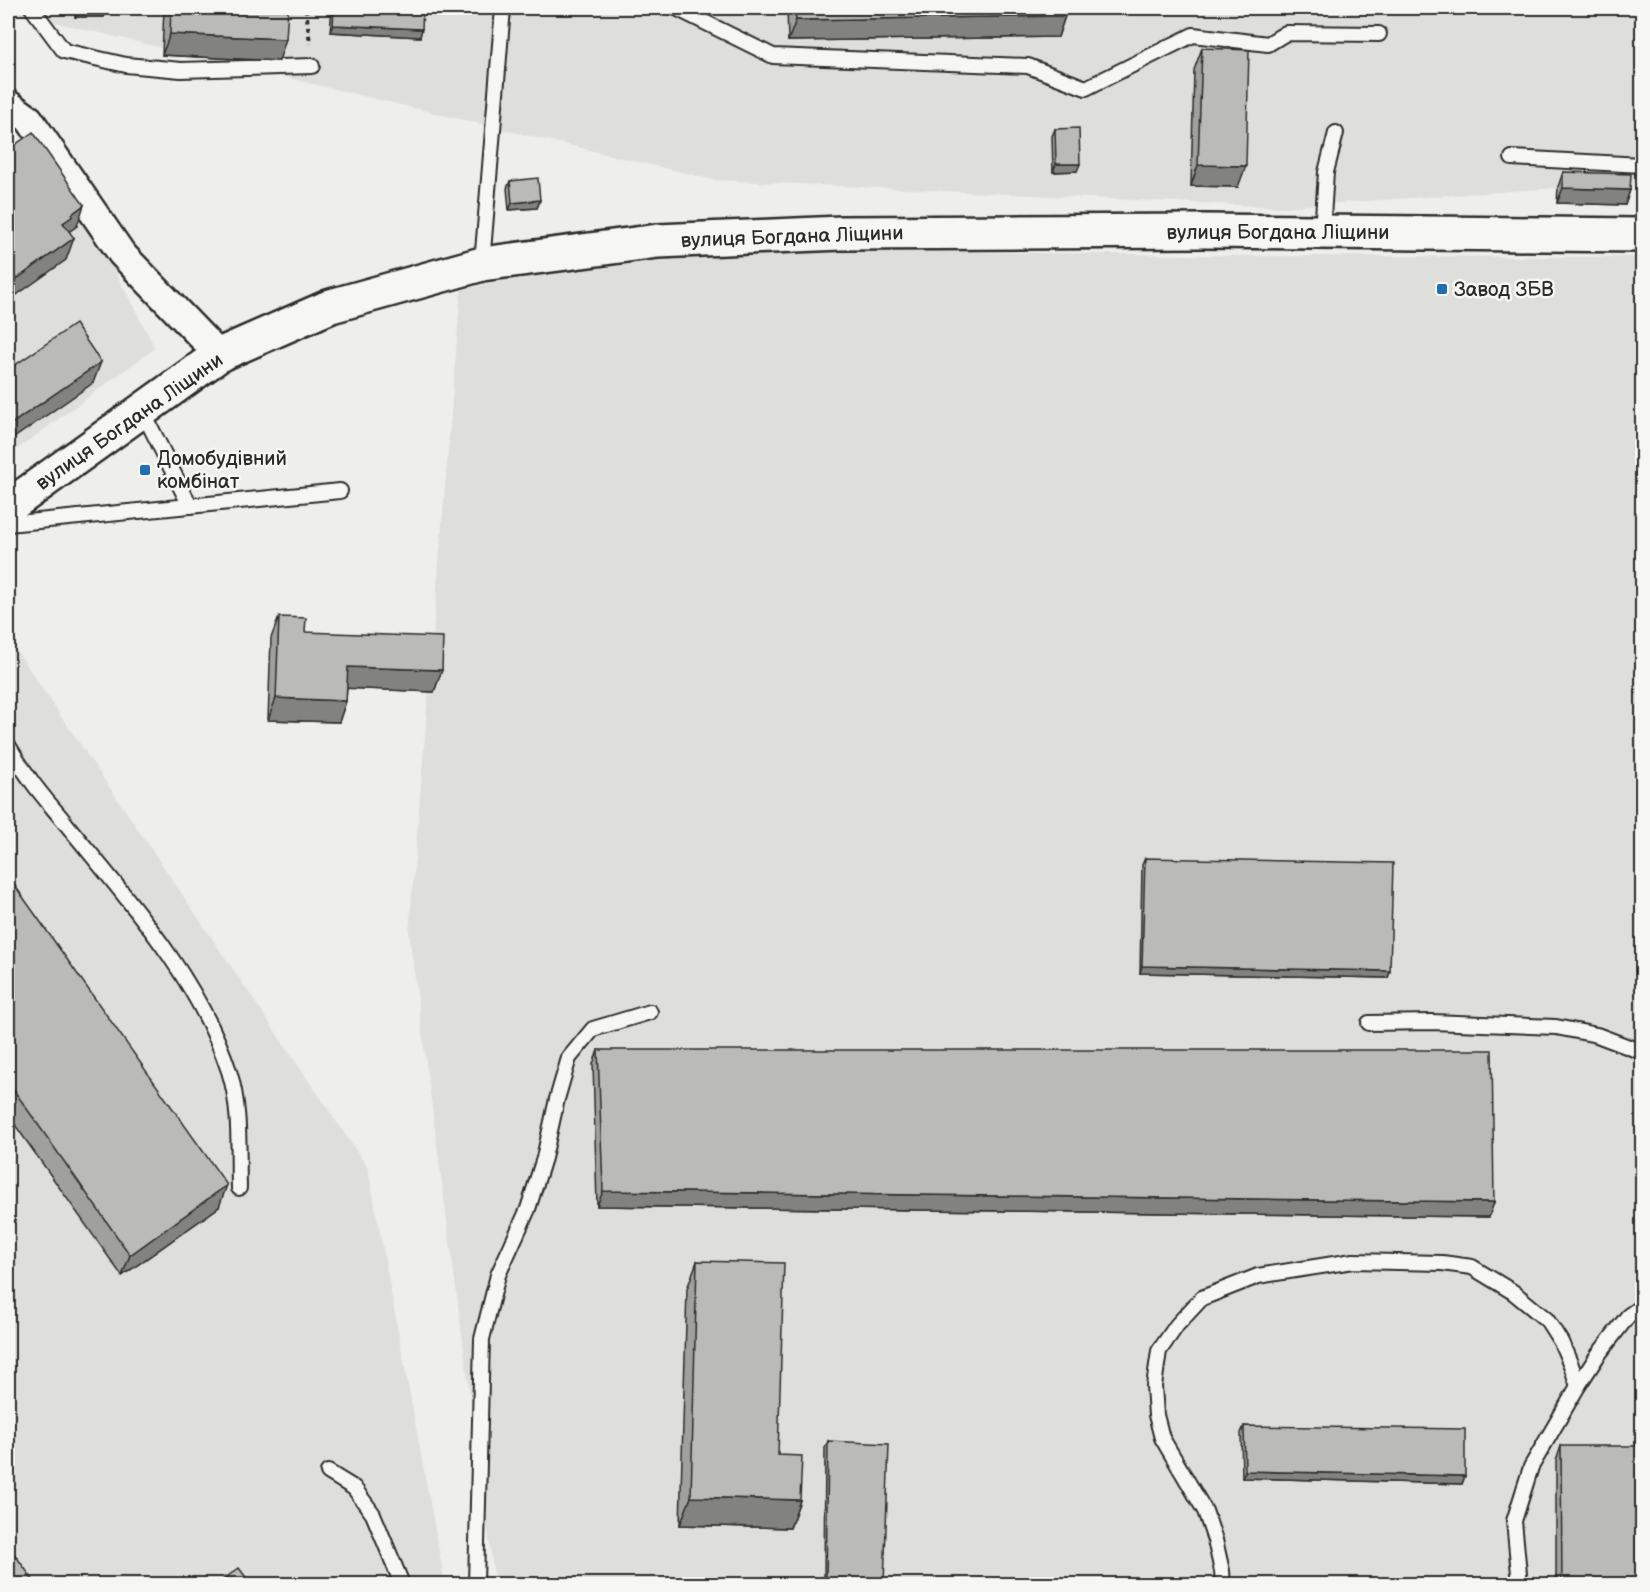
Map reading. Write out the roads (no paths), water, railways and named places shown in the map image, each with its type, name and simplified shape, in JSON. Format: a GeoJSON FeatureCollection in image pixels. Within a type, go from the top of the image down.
{"type":"FeatureCollection","features":[{"type":"Feature","properties":{"kind":"main road","name":"вулиця Богдана Ліщини"},"geometry":{"type":"LineString","coordinates":[[8,507],[219,355],[331,306],[482,264],[658,241],[841,233],[1192,231],[1642,235]]}},
{"type":"Feature","properties":{"kind":"street"},"geometry":{"type":"LineString","coordinates":[[8,104],[29,119],[122,254],[219,355]]}},
{"type":"Feature","properties":{"kind":"lane"},"geometry":{"type":"LineString","coordinates":[[32,8],[64,51],[126,65],[181,70],[312,66]]}},
{"type":"Feature","properties":{"kind":"lane"},"geometry":{"type":"LineString","coordinates":[[482,264],[504,8]]}},
{"type":"Feature","properties":{"kind":"lane"},"geometry":{"type":"LineString","coordinates":[[676,8],[773,56],[1028,66],[1086,88],[1193,35],[1268,44],[1286,33],[1379,34]]}},
{"type":"Feature","properties":{"kind":"lane"},"geometry":{"type":"LineString","coordinates":[[1322,232],[1326,172],[1336,133]]}},
{"type":"Feature","properties":{"kind":"lane"},"geometry":{"type":"LineString","coordinates":[[1512,158],[1642,165]]}},
{"type":"Feature","properties":{"kind":"lane"},"geometry":{"type":"LineString","coordinates":[[142,410],[190,506]]}},
{"type":"Feature","properties":{"kind":"lane"},"geometry":{"type":"LineString","coordinates":[[8,524],[340,491]]}},
{"type":"Feature","properties":{"kind":"lane"},"geometry":{"type":"LineString","coordinates":[[8,745],[30,779],[166,950],[215,1036],[229,1072],[237,1114],[238,1188]]}},
{"type":"Feature","properties":{"kind":"lane"},"geometry":{"type":"LineString","coordinates":[[476,1584],[482,1340],[498,1275],[528,1209],[544,1158],[557,1099],[569,1059],[592,1029],[650,1012]]}},
{"type":"Feature","properties":{"kind":"lane"},"geometry":{"type":"LineString","coordinates":[[1369,1023],[1432,1022],[1556,1027],[1597,1035],[1642,1052]]}},
{"type":"Feature","properties":{"kind":"lane"},"geometry":{"type":"LineString","coordinates":[[1223,1584],[1215,1540],[1205,1511],[1162,1438],[1156,1415],[1154,1386],[1159,1351],[1177,1325],[1202,1298],[1258,1276],[1353,1261],[1442,1263],[1472,1267],[1513,1292],[1547,1320],[1561,1342],[1578,1386]]}},
{"type":"Feature","properties":{"kind":"lane"},"geometry":{"type":"LineString","coordinates":[[1520,1584],[1514,1521],[1531,1467],[1598,1355],[1628,1316],[1642,1306]]}},
{"type":"Feature","properties":{"kind":"lane"},"geometry":{"type":"LineString","coordinates":[[328,1472],[354,1488],[373,1514],[402,1584]]}},
{"type":"Feature","properties":{"kind":"place","name":"Завод ЗБВ"},"geometry":{"type":"Point","coordinates":[1442,289]}},
{"type":"Feature","properties":{"kind":"place","name":"Домобудівний комбінат"},"geometry":{"type":"Point","coordinates":[145,470]}}]}
